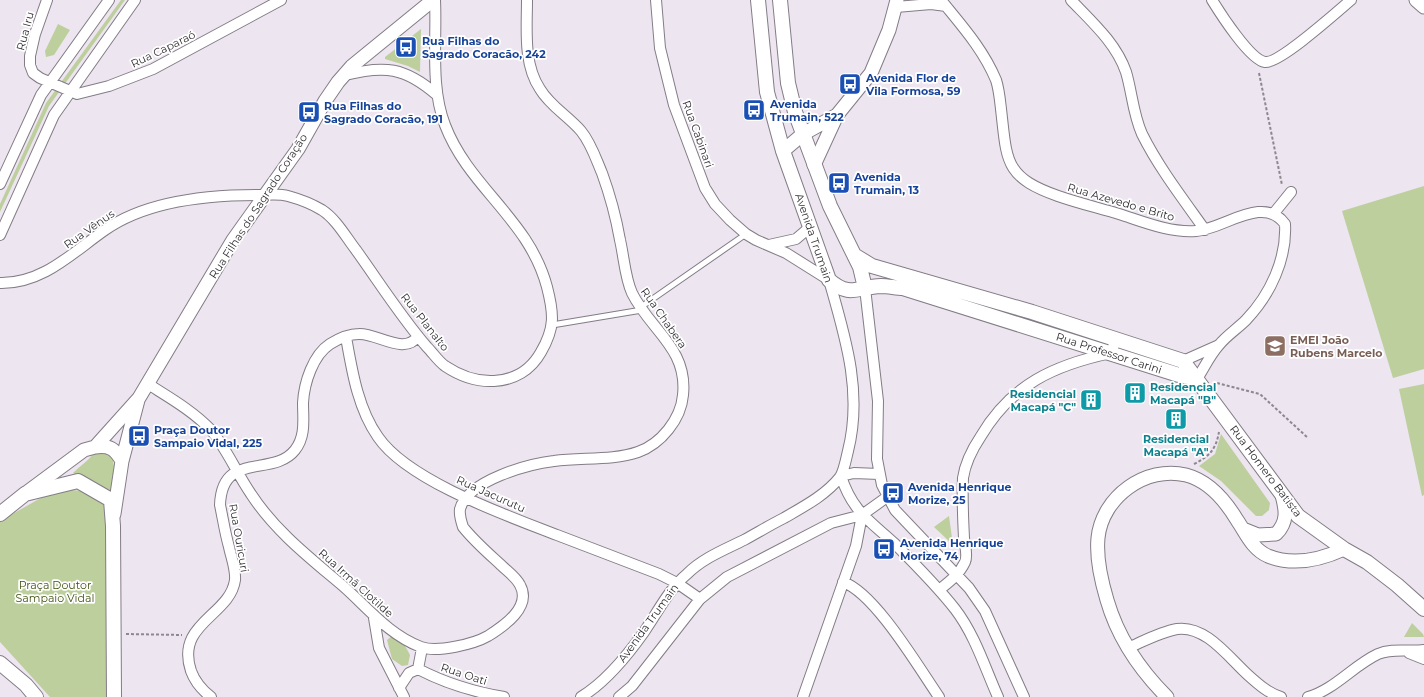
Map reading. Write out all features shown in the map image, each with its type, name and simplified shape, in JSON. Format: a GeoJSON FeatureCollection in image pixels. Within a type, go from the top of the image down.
{"type":"FeatureCollection","features":[{"type":"Feature","properties":{"kind":"main road","name":"Avenida Trumain"},"geometry":{"type":"LineString","coordinates":[[758,0],[766,92],[783,151],[828,280]]}},
{"type":"Feature","properties":{"kind":"main road"},"geometry":{"type":"LineString","coordinates":[[780,0],[788,83],[803,134],[830,206],[860,267],[865,288]]}},
{"type":"Feature","properties":{"kind":"main road","name":"Rua Professor Carini"},"geometry":{"type":"LineString","coordinates":[[854,255],[872,266],[1116,338],[1183,361]]}},
{"type":"Feature","properties":{"kind":"main road","name":"Rua Professor Carini"},"geometry":{"type":"LineString","coordinates":[[828,280],[838,288],[847,290],[882,286],[903,288],[1179,375],[1198,379]]}},
{"type":"Feature","properties":{"kind":"main road"},"geometry":{"type":"LineString","coordinates":[[1183,361],[1198,379]]}},
{"type":"Feature","properties":{"kind":"main road","name":"Rua Homero Batista"},"geometry":{"type":"LineString","coordinates":[[1198,379],[1298,516],[1344,550],[1367,562],[1391,580],[1424,609]]}},
{"type":"Feature","properties":{"kind":"main road"},"geometry":{"type":"LineString","coordinates":[[0,514],[25,494],[78,481],[111,500],[113,526],[114,697]]}},
{"type":"Feature","properties":{"kind":"main road"},"geometry":{"type":"LineString","coordinates":[[0,663],[26,685],[36,697]]}},
{"type":"Feature","properties":{"kind":"street","name":"Rua Iru"},"geometry":{"type":"LineString","coordinates":[[46,0],[35,34],[30,56],[30,65],[33,73],[50,84]]}},
{"type":"Feature","properties":{"kind":"street"},"geometry":{"type":"LineString","coordinates":[[0,184],[41,95],[109,0]]}},
{"type":"Feature","properties":{"kind":"street"},"geometry":{"type":"LineString","coordinates":[[0,235],[54,115],[135,0]]}},
{"type":"Feature","properties":{"kind":"street","name":"Rua Caparaó"},"geometry":{"type":"LineString","coordinates":[[50,84],[77,94],[92,91],[153,69],[281,0]]}},
{"type":"Feature","properties":{"kind":"street","name":"Rua Filhas do Sagrado Coração"},"geometry":{"type":"LineString","coordinates":[[138,398],[148,384],[233,240],[298,149],[325,100],[352,66],[434,0]]}},
{"type":"Feature","properties":{"kind":"street","name":"Rua Planalto"},"geometry":{"type":"LineString","coordinates":[[265,195],[286,195],[324,211],[342,231],[418,336],[443,365],[470,379],[485,382],[502,381],[519,375],[528,369],[544,346],[551,332],[553,318],[549,295],[543,273],[536,257],[520,230],[471,172],[457,151],[445,126],[436,95],[434,0]]}},
{"type":"Feature","properties":{"kind":"street","name":"Rua Chabera"},"geometry":{"type":"LineString","coordinates":[[466,498],[479,486],[493,478],[553,461],[598,458],[637,452],[651,445],[664,434],[681,407],[684,377],[680,361],[670,344],[642,309],[632,293],[617,222],[602,174],[590,144],[582,132],[540,89],[534,76],[528,48],[526,0]]}},
{"type":"Feature","properties":{"kind":"street","name":"Rua Cabinari"},"geometry":{"type":"LineString","coordinates":[[656,0],[660,48],[667,79],[674,105],[705,188],[715,204],[746,234],[786,253],[828,280]]}},
{"type":"Feature","properties":{"kind":"street"},"geometry":{"type":"LineString","coordinates":[[1071,0],[1110,41],[1126,72],[1134,111],[1148,146],[1206,230]]}},
{"type":"Feature","properties":{"kind":"street"},"geometry":{"type":"LineString","coordinates":[[1212,0],[1226,24],[1254,56],[1263,62],[1270,62],[1290,50],[1351,0]]}},
{"type":"Feature","properties":{"kind":"street"},"geometry":{"type":"LineString","coordinates":[[1416,0],[1424,7]]}},
{"type":"Feature","properties":{"kind":"street","name":"Rua Azevedo e Brito"},"geometry":{"type":"LineString","coordinates":[[896,4],[944,3],[973,38],[997,82],[1007,157],[1012,169],[1020,178],[1033,186],[1058,196],[1178,231],[1206,230],[1252,213],[1265,211],[1274,213]]}},
{"type":"Feature","properties":{"kind":"street"},"geometry":{"type":"LineString","coordinates":[[814,165],[837,115],[871,73],[882,50],[896,4]]}},
{"type":"Feature","properties":{"kind":"street"},"geometry":{"type":"LineString","coordinates":[[344,75],[368,70],[393,70],[416,78],[436,95]]}},
{"type":"Feature","properties":{"kind":"street"},"geometry":{"type":"LineString","coordinates":[[783,151],[803,134],[837,115]]}},
{"type":"Feature","properties":{"kind":"street","name":"Rua Vênus"},"geometry":{"type":"LineString","coordinates":[[0,283],[30,277],[52,269],[79,251],[106,229],[131,215],[154,208],[220,196],[265,195]]}},
{"type":"Feature","properties":{"kind":"street"},"geometry":{"type":"LineString","coordinates":[[1198,379],[1219,345],[1246,320],[1271,285],[1284,252],[1286,239],[1285,224],[1274,213],[1288,196]]}},
{"type":"Feature","properties":{"kind":"street"},"geometry":{"type":"LineString","coordinates":[[770,245],[796,239],[810,227]]}},
{"type":"Feature","properties":{"kind":"street","name":"Avenida Trumain"},"geometry":{"type":"LineString","coordinates":[[581,697],[604,679],[623,659],[677,583],[711,556],[805,506],[826,491],[841,476],[851,438],[855,408],[853,375],[845,335],[828,280]]}},
{"type":"Feature","properties":{"kind":"street"},"geometry":{"type":"LineString","coordinates":[[865,288],[878,401],[877,459],[887,496],[895,510],[969,588],[992,624],[1024,697]]}},
{"type":"Feature","properties":{"kind":"street","name":"Rua Ouricuri"},"geometry":{"type":"LineString","coordinates":[[211,697],[200,687],[194,678],[189,663],[188,651],[194,636],[208,617],[225,601],[235,580],[234,568],[220,505],[220,495],[228,479],[244,468],[279,462],[295,451],[300,443],[303,432],[303,401],[312,368],[318,357],[330,344],[346,337],[359,334],[388,342],[408,344],[414,342],[418,336]]}},
{"type":"Feature","properties":{"kind":"street","name":"Rua Jacurutu"},"geometry":{"type":"LineString","coordinates":[[346,337],[356,384],[365,411],[378,437],[394,454],[417,471],[466,498],[677,583],[700,599]]}},
{"type":"Feature","properties":{"kind":"street"},"geometry":{"type":"LineString","coordinates":[[938,590],[958,575],[966,560],[963,517],[963,476],[977,442],[990,420],[1026,385],[1047,373],[1081,360],[1111,353],[1116,338]]}},
{"type":"Feature","properties":{"kind":"street"},"geometry":{"type":"LineString","coordinates":[[1183,361],[1219,345]]}},
{"type":"Feature","properties":{"kind":"street","name":"Rua Irmã Clotilde"},"geometry":{"type":"LineString","coordinates":[[148,384],[182,405],[212,432],[251,495],[270,519],[374,618],[402,638],[422,648]]}},
{"type":"Feature","properties":{"kind":"street"},"geometry":{"type":"LineString","coordinates":[[95,447],[138,398]]}},
{"type":"Feature","properties":{"kind":"street"},"geometry":{"type":"LineString","coordinates":[[113,526],[122,461],[138,398]]}},
{"type":"Feature","properties":{"kind":"street"},"geometry":{"type":"LineString","coordinates":[[25,494],[84,450],[95,447],[112,447],[122,461]]}},
{"type":"Feature","properties":{"kind":"street"},"geometry":{"type":"LineString","coordinates":[[880,474],[854,473],[841,476],[845,489],[862,515],[919,568],[955,609],[968,630],[998,697]]}},
{"type":"Feature","properties":{"kind":"street"},"geometry":{"type":"LineString","coordinates":[[1167,697],[1145,674],[1128,648],[1111,614],[1099,564],[1098,537],[1102,524],[1109,508],[1132,484],[1149,476],[1164,473],[1186,475],[1204,483],[1218,493],[1250,543],[1265,555],[1281,561],[1314,559],[1344,550]]}},
{"type":"Feature","properties":{"kind":"street"},"geometry":{"type":"LineString","coordinates":[[1243,530],[1258,535],[1276,534],[1280,530],[1286,511],[1281,494]]}},
{"type":"Feature","properties":{"kind":"street"},"geometry":{"type":"LineString","coordinates":[[619,697],[632,686],[700,599],[728,577],[750,564],[831,524],[862,515],[887,496]]}},
{"type":"Feature","properties":{"kind":"street"},"geometry":{"type":"LineString","coordinates":[[402,693],[409,673],[418,669],[422,648],[465,645],[487,637],[507,623],[522,601],[523,592],[520,584],[463,527],[460,518],[460,508],[466,498]]}},
{"type":"Feature","properties":{"kind":"street"},"geometry":{"type":"LineString","coordinates":[[803,697],[856,546],[862,515]]}},
{"type":"Feature","properties":{"kind":"street"},"geometry":{"type":"LineString","coordinates":[[843,582],[853,586],[877,608],[939,697]]}},
{"type":"Feature","properties":{"kind":"street"},"geometry":{"type":"LineString","coordinates":[[374,618],[378,648],[402,693]]}},
{"type":"Feature","properties":{"kind":"street"},"geometry":{"type":"LineString","coordinates":[[1128,648],[1178,629],[1198,632],[1219,646],[1264,689],[1281,697]]}},
{"type":"Feature","properties":{"kind":"street"},"geometry":{"type":"LineString","coordinates":[[1308,697],[1319,693],[1365,661],[1380,654],[1393,651],[1405,652],[1424,650]]}},
{"type":"Feature","properties":{"kind":"street"},"geometry":{"type":"LineString","coordinates":[[1405,652],[1424,659]]}},
{"type":"Feature","properties":{"kind":"street","name":"Rua Oati"},"geometry":{"type":"LineString","coordinates":[[418,669],[438,680],[504,697]]}},
{"type":"Feature","properties":{"kind":"lane"},"geometry":{"type":"LineString","coordinates":[[552,325],[642,309],[746,234]]}},
{"type":"Feature","properties":{"kind":"path"},"geometry":{"type":"LineString","coordinates":[[1259,73],[1288,196]]}},
{"type":"Feature","properties":{"kind":"path"},"geometry":{"type":"LineString","coordinates":[[1217,383],[1260,394],[1308,438]]}},
{"type":"Feature","properties":{"kind":"path"},"geometry":{"type":"LineString","coordinates":[[1193,465],[1206,459],[1212,452],[1216,445],[1220,428]]}},
{"type":"Feature","properties":{"kind":"path"},"geometry":{"type":"LineString","coordinates":[[113,634],[194,636]]}},
{"type":"Feature","properties":{"kind":"green space"},"geometry":{"type":"Polygon","coordinates":[[[121,0],[125,0],[49,106],[0,212],[0,204],[46,103],[121,0]]]}},
{"type":"Feature","properties":{"kind":"green space"},"geometry":{"type":"Polygon","coordinates":[[[58,24],[70,30],[54,55],[46,57],[45,51],[58,24]]]}},
{"type":"Feature","properties":{"kind":"green space"},"geometry":{"type":"Polygon","coordinates":[[[421,29],[420,72],[408,66],[385,59],[385,57],[421,29]]]}},
{"type":"Feature","properties":{"kind":"green space"},"geometry":{"type":"Polygon","coordinates":[[[1424,186],[1424,369],[1393,378],[1342,211],[1424,186]]]}},
{"type":"Feature","properties":{"kind":"green space"},"geometry":{"type":"Polygon","coordinates":[[[898,280],[1070,330],[1069,333],[898,280]]]}},
{"type":"Feature","properties":{"kind":"green space"},"geometry":{"type":"Polygon","coordinates":[[[1424,384],[1424,495],[1422,496],[1399,389],[1424,384]]]}},
{"type":"Feature","properties":{"kind":"green space"},"geometry":{"type":"Polygon","coordinates":[[[1221,434],[1270,503],[1269,510],[1262,516],[1256,516],[1221,481],[1199,466],[1215,454],[1221,434]]]}},
{"type":"Feature","properties":{"kind":"green space"},"geometry":{"type":"Polygon","coordinates":[[[93,454],[112,454],[114,467],[110,494],[73,473],[93,454]]]}},
{"type":"Feature","properties":{"kind":"green space","name":"Praça Doutor Sampaio Vidal"},"geometry":{"type":"Polygon","coordinates":[[[63,489],[82,491],[108,504],[107,697],[50,697],[0,642],[0,521],[39,499],[63,489]]]}},
{"type":"Feature","properties":{"kind":"green space"},"geometry":{"type":"Polygon","coordinates":[[[949,516],[952,538],[951,543],[934,527],[949,516]]]}},
{"type":"Feature","properties":{"kind":"green space"},"geometry":{"type":"Polygon","coordinates":[[[1412,623],[1423,634],[1424,637],[1404,637],[1412,623]]]}},
{"type":"Feature","properties":{"kind":"green space"},"geometry":{"type":"Polygon","coordinates":[[[393,635],[399,639],[410,655],[408,665],[402,666],[392,659],[387,640],[393,635]]]}},
{"type":"Feature","properties":{"kind":"place","name":"Rua Filhas do Sagrado Coracão, 242"},"geometry":{"type":"Point","coordinates":[406,47]}},
{"type":"Feature","properties":{"kind":"place","name":"Avenida Flor de Vila Formosa, 59"},"geometry":{"type":"Point","coordinates":[850,84]}},
{"type":"Feature","properties":{"kind":"place","name":"Avenida Trumain, 522"},"geometry":{"type":"Point","coordinates":[754,110]}},
{"type":"Feature","properties":{"kind":"place","name":"Rua Filhas do Sagrado Coracão, 191"},"geometry":{"type":"Point","coordinates":[309,112]}},
{"type":"Feature","properties":{"kind":"place","name":"Avenida Trumain, 13"},"geometry":{"type":"Point","coordinates":[839,183]}},
{"type":"Feature","properties":{"kind":"place","name":"EMEI João Rubens Marcelo"},"geometry":{"type":"Point","coordinates":[1275,346]}},
{"type":"Feature","properties":{"kind":"place","name":"Residencial Macapá \"B\""},"geometry":{"type":"Point","coordinates":[1135,393]}},
{"type":"Feature","properties":{"kind":"place","name":"Residencial Macapá \"C\""},"geometry":{"type":"Point","coordinates":[1091,400]}},
{"type":"Feature","properties":{"kind":"place","name":"Residencial Macapá \"A\""},"geometry":{"type":"Point","coordinates":[1176,419]}},
{"type":"Feature","properties":{"kind":"place","name":"Praça Doutor Sampaio Vidal, 225"},"geometry":{"type":"Point","coordinates":[139,436]}},
{"type":"Feature","properties":{"kind":"place","name":"Avenida Henrique Morize, 25"},"geometry":{"type":"Point","coordinates":[893,493]}},
{"type":"Feature","properties":{"kind":"place","name":"Avenida Henrique Morize, 74"},"geometry":{"type":"Point","coordinates":[884,549]}}]}
